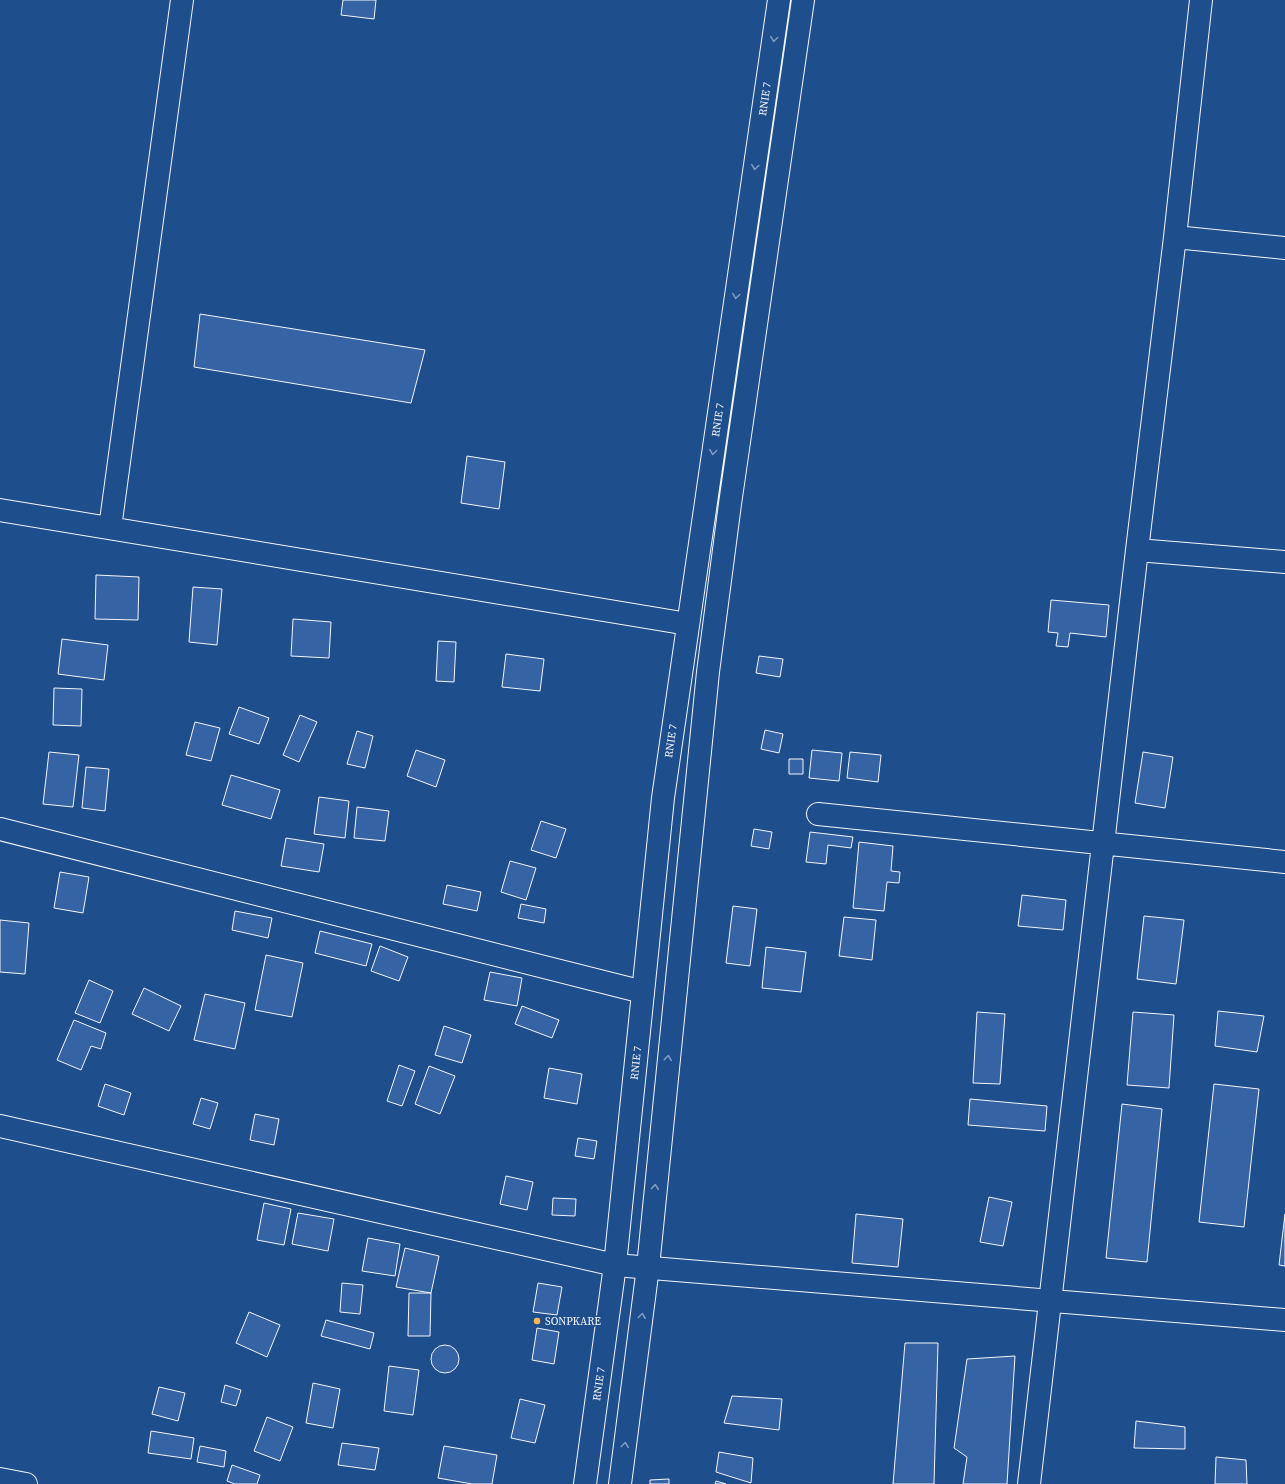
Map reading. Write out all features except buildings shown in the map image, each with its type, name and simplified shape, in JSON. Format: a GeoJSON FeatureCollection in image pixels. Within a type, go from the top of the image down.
{"type":"FeatureCollection","features":[{"type":"Feature","properties":{"kind":"street"},"geometry":{"type":"LineString","coordinates":[[110,528],[182,0]]}},
{"type":"Feature","properties":{"kind":"street","name":"RNIE 7"},"geometry":{"type":"LineString","coordinates":[[586,1484],[616,1265],[663,798],[779,0]]}},
{"type":"Feature","properties":{"kind":"street"},"geometry":{"type":"LineString","coordinates":[[620,1484],[648,1267],[708,672],[730,504],[803,0]]}},
{"type":"Feature","properties":{"kind":"street"},"geometry":{"type":"LineString","coordinates":[[1029,1484],[1137,550],[1175,237],[1201,0]]}},
{"type":"Feature","properties":{"kind":"street"},"geometry":{"type":"LineString","coordinates":[[1175,237],[1285,248]]}},
{"type":"Feature","properties":{"kind":"street"},"geometry":{"type":"LineString","coordinates":[[0,510],[688,624]]}},
{"type":"Feature","properties":{"kind":"street"},"geometry":{"type":"LineString","coordinates":[[1137,550],[1285,562]]}},
{"type":"Feature","properties":{"kind":"street"},"geometry":{"type":"LineString","coordinates":[[818,814],[1285,862]]}},
{"type":"Feature","properties":{"kind":"street"},"geometry":{"type":"LineString","coordinates":[[0,829],[643,992]]}},
{"type":"Feature","properties":{"kind":"street"},"geometry":{"type":"LineString","coordinates":[[0,1126],[616,1265],[1285,1320]]}},
{"type":"Feature","properties":{"kind":"street"},"geometry":{"type":"LineString","coordinates":[[0,1479],[26,1484]]}},
{"type":"Feature","properties":{"kind":"place","name":"SONPKARE"},"geometry":{"type":"Point","coordinates":[537,1321]}}]}
